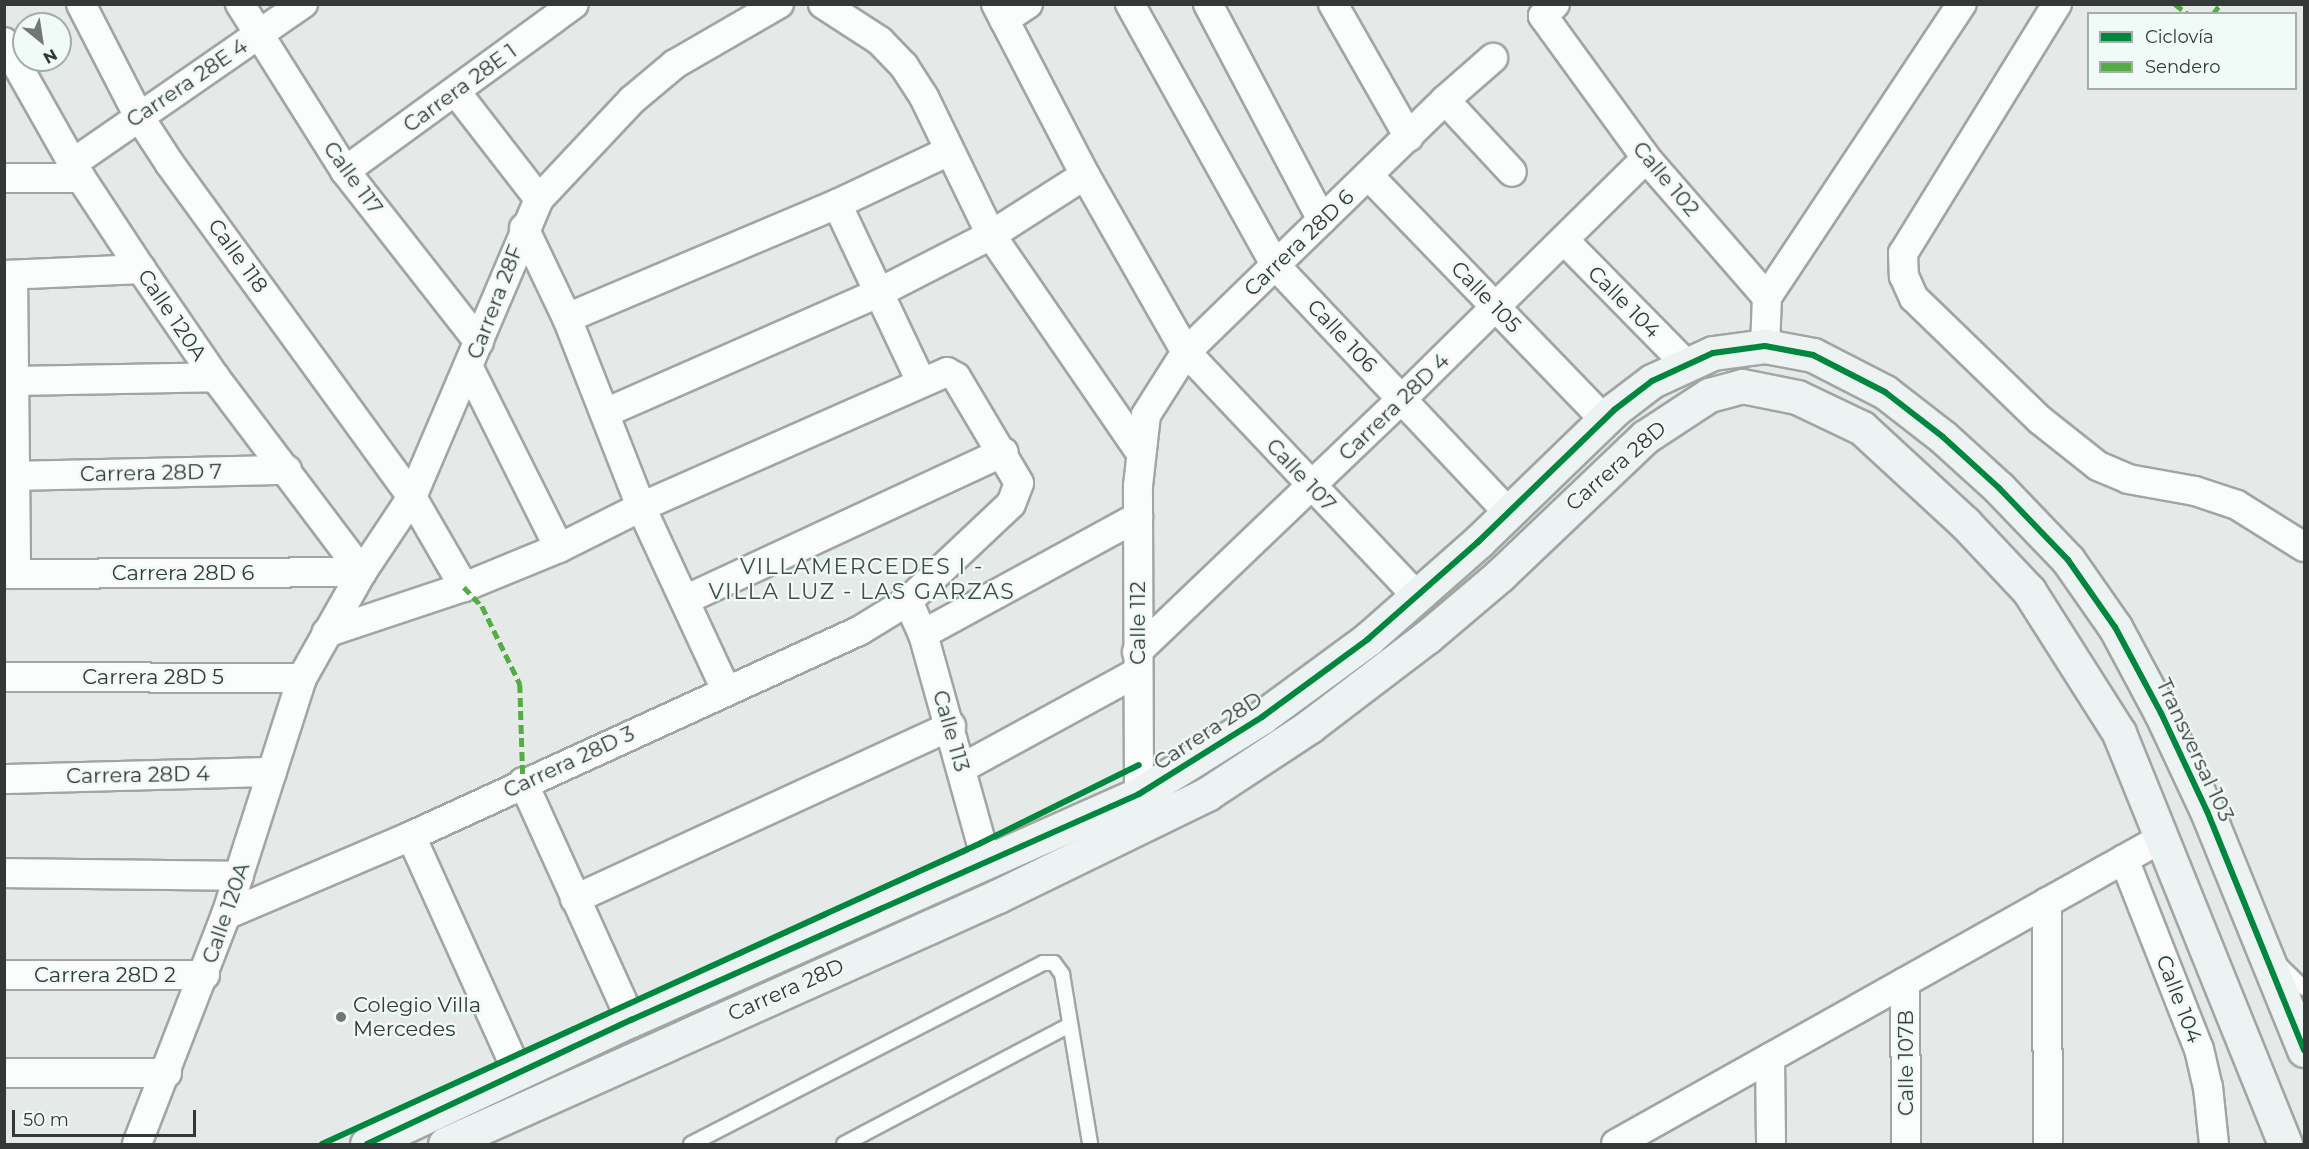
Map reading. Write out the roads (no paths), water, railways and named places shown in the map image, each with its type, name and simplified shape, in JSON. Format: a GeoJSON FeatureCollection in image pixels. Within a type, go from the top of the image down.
{"type":"FeatureCollection","features":[{"type":"Feature","properties":{"kind":"street","name":"Calle 118"},"geometry":{"type":"LineString","coordinates":[[81,4],[138,115],[412,497],[464,587]]}},
{"type":"Feature","properties":{"kind":"street","name":"Calle 117"},"geometry":{"type":"LineString","coordinates":[[240,4],[345,171],[474,355],[559,548]]}},
{"type":"Feature","properties":{"kind":"street","name":"Carrera 28E 4"},"geometry":{"type":"LineString","coordinates":[[76,170],[138,115],[303,4]]}},
{"type":"Feature","properties":{"kind":"street","name":"Carrera 28E 1"},"geometry":{"type":"LineString","coordinates":[[345,171],[574,4]]}},
{"type":"Feature","properties":{"kind":"street","name":"Carrera 28F"},"geometry":{"type":"LineString","coordinates":[[302,678],[362,572],[412,497],[474,355],[524,228],[539,199],[632,100],[675,64],[779,4]]}},
{"type":"Feature","properties":{"kind":"street"},"geometry":{"type":"LineString","coordinates":[[823,4],[879,41],[904,66],[924,98],[991,235],[1140,452]]}},
{"type":"Feature","properties":{"kind":"street"},"geometry":{"type":"LineString","coordinates":[[1000,12],[1028,4]]}},
{"type":"Feature","properties":{"kind":"street","name":"Calle 106"},"geometry":{"type":"LineString","coordinates":[[1130,4],[1275,265],[1508,512]]}},
{"type":"Feature","properties":{"kind":"street"},"geometry":{"type":"LineString","coordinates":[[1208,4],[1322,220]]}},
{"type":"Feature","properties":{"kind":"street"},"geometry":{"type":"LineString","coordinates":[[1333,4],[1409,137]]}},
{"type":"Feature","properties":{"kind":"street"},"geometry":{"type":"LineString","coordinates":[[2057,4],[1903,253],[1904,276],[1914,298],[2040,420],[2098,466],[2128,479],[2184,489],[2236,505],[2304,547]]}},
{"type":"Feature","properties":{"kind":"street"},"geometry":{"type":"LineString","coordinates":[[1765,346],[1767,297],[1954,7]]}},
{"type":"Feature","properties":{"kind":"street","name":"Calle 102"},"geometry":{"type":"LineString","coordinates":[[1549,10],[1646,158],[1767,297]]}},
{"type":"Feature","properties":{"kind":"street","name":"Calle 107"},"geometry":{"type":"LineString","coordinates":[[1000,12],[1085,175],[1186,352],[1310,486],[1418,597]]}},
{"type":"Feature","properties":{"kind":"street","name":"Calle 120A"},"geometry":{"type":"LineString","coordinates":[[4,42],[76,170],[141,269],[215,377],[362,572]]}},
{"type":"Feature","properties":{"kind":"street","name":"Carrera 28D 6"},"geometry":{"type":"LineString","coordinates":[[1140,452],[1146,415],[1186,352],[1445,100],[1493,58]]}},
{"type":"Feature","properties":{"kind":"street"},"geometry":{"type":"LineString","coordinates":[[456,92],[539,199]]}},
{"type":"Feature","properties":{"kind":"street"},"geometry":{"type":"LineString","coordinates":[[1445,100],[1512,172]]}},
{"type":"Feature","properties":{"kind":"street"},"geometry":{"type":"LineString","coordinates":[[567,318],[837,204],[949,151]]}},
{"type":"Feature","properties":{"kind":"street","name":"Carrera 28D 4"},"geometry":{"type":"LineString","coordinates":[[962,768],[1137,662],[1310,486],[1496,308],[1646,158]]}},
{"type":"Feature","properties":{"kind":"street"},"geometry":{"type":"LineString","coordinates":[[4,178],[76,170]]}},
{"type":"Feature","properties":{"kind":"street"},"geometry":{"type":"LineString","coordinates":[[605,412],[878,293],[991,235],[1085,175]]}},
{"type":"Feature","properties":{"kind":"street","name":"Calle 105"},"geometry":{"type":"LineString","coordinates":[[1369,176],[1604,419]]}},
{"type":"Feature","properties":{"kind":"street"},"geometry":{"type":"LineString","coordinates":[[837,204],[921,382]]}},
{"type":"Feature","properties":{"kind":"street"},"geometry":{"type":"LineString","coordinates":[[524,228],[567,318],[641,507],[687,599],[726,690]]}},
{"type":"Feature","properties":{"kind":"street","name":"Calle 104"},"geometry":{"type":"LineString","coordinates":[[1564,240],[1685,363]]}},
{"type":"Feature","properties":{"kind":"street"},"geometry":{"type":"LineString","coordinates":[[10,574],[15,476],[15,381],[9,275],[141,269]]}},
{"type":"Feature","properties":{"kind":"street","name":"Carrera 28D"},"geometry":{"type":"LineString","coordinates":[[367,1144],[519,1075],[631,1020],[1139,794],[1281,703],[1418,597],[1604,419],[1652,381],[1685,363],[1713,353],[1765,346]]}},
{"type":"Feature","properties":{"kind":"street","name":"Transversal 103"},"geometry":{"type":"LineString","coordinates":[[1765,346],[1813,355],[1885,392],[1943,437],[1999,488],[2068,560],[2115,627],[2161,713],[2260,937],[2304,1050]]}},
{"type":"Feature","properties":{"kind":"street"},"geometry":{"type":"LineString","coordinates":[[326,633],[464,587],[559,548],[641,507],[921,382],[952,373],[1003,452],[1018,483],[1011,504],[908,601]]}},
{"type":"Feature","properties":{"kind":"street"},"geometry":{"type":"LineString","coordinates":[[15,381],[215,377]]}},
{"type":"Feature","properties":{"kind":"street","name":"Carrera 28D"},"geometry":{"type":"LineString","coordinates":[[445,1144],[998,896],[1207,794],[1310,726],[1427,637],[1500,575],[1615,462],[1677,413],[1709,396],[1742,386],[1767,388],[1829,410],[1862,428],[1965,523],[2029,591],[2119,733],[2162,838]]}},
{"type":"Feature","properties":{"kind":"street"},"geometry":{"type":"LineString","coordinates":[[687,599],[1003,452]]}},
{"type":"Feature","properties":{"kind":"street","name":"Calle 112"},"geometry":{"type":"LineString","coordinates":[[1139,794],[1137,662],[1140,452]]}},
{"type":"Feature","properties":{"kind":"street","name":"Carrera 28D 7"},"geometry":{"type":"LineString","coordinates":[[15,476],[287,470]]}},
{"type":"Feature","properties":{"kind":"street"},"geometry":{"type":"LineString","coordinates":[[923,634],[1138,517]]}},
{"type":"Feature","properties":{"kind":"street","name":"Carrera 28D 6"},"geometry":{"type":"LineString","coordinates":[[10,574],[362,572]]}},
{"type":"Feature","properties":{"kind":"street","name":"Calle 113"},"geometry":{"type":"LineString","coordinates":[[908,601],[923,634],[951,726],[987,863]]}},
{"type":"Feature","properties":{"kind":"street","name":"Carrera 28D 3"},"geometry":{"type":"LineString","coordinates":[[226,915],[411,836],[523,782],[859,632],[908,601]]}},
{"type":"Feature","properties":{"kind":"street","name":"Carrera 28D 5"},"geometry":{"type":"LineString","coordinates":[[4,676],[302,678]]}},
{"type":"Feature","properties":{"kind":"street","name":"Calle 120A"},"geometry":{"type":"LineString","coordinates":[[137,1144],[205,975],[302,678]]}},
{"type":"Feature","properties":{"kind":"street"},"geometry":{"type":"LineString","coordinates":[[574,899],[951,726]]}},
{"type":"Feature","properties":{"kind":"street","name":"Carrera 28D 4"},"geometry":{"type":"LineString","coordinates":[[4,779],[272,772]]}},
{"type":"Feature","properties":{"kind":"street"},"geometry":{"type":"LineString","coordinates":[[523,782],[574,899],[631,1020]]}},
{"type":"Feature","properties":{"kind":"street"},"geometry":{"type":"LineString","coordinates":[[411,836],[519,1075]]}},
{"type":"Feature","properties":{"kind":"street"},"geometry":{"type":"LineString","coordinates":[[1627,1141],[2162,838],[2285,1144]]}},
{"type":"Feature","properties":{"kind":"street","name":"Calle 104"},"geometry":{"type":"LineString","coordinates":[[2124,859],[2199,1049],[2214,1144]]}},
{"type":"Feature","properties":{"kind":"street"},"geometry":{"type":"LineString","coordinates":[[4,873],[239,876]]}},
{"type":"Feature","properties":{"kind":"street"},"geometry":{"type":"LineString","coordinates":[[2047,902],[2048,1144]]}},
{"type":"Feature","properties":{"kind":"street","name":"Carrera 28D 2"},"geometry":{"type":"LineString","coordinates":[[4,975],[205,975]]}},
{"type":"Feature","properties":{"kind":"street","name":"Calle 107B"},"geometry":{"type":"LineString","coordinates":[[1905,982],[1906,1144]]}},
{"type":"Feature","properties":{"kind":"street"},"geometry":{"type":"LineString","coordinates":[[1770,1058],[1771,1144]]}},
{"type":"Feature","properties":{"kind":"street"},"geometry":{"type":"LineString","coordinates":[[4,1073],[167,1073]]}},
{"type":"Feature","properties":{"kind":"lane"},"geometry":{"type":"LineString","coordinates":[[2260,937],[2284,969],[2304,988]]}},
{"type":"Feature","properties":{"kind":"lane"},"geometry":{"type":"LineString","coordinates":[[691,1144],[1043,963],[1054,963],[1062,974],[1090,1144]]}},
{"type":"Feature","properties":{"kind":"lane"},"geometry":{"type":"LineString","coordinates":[[844,1144],[1070,1025]]}},
{"type":"Feature","properties":{"kind":"place","name":"Colegio Villa Mercedes"},"geometry":{"type":"Point","coordinates":[341,1017]}},
{"type":"Feature","properties":{"kind":"district","name":"VILLAMERCEDES I - VILLA LUZ - LAS GARZAS"},"geometry":{"type":"Point","coordinates":[862,578]}}]}
